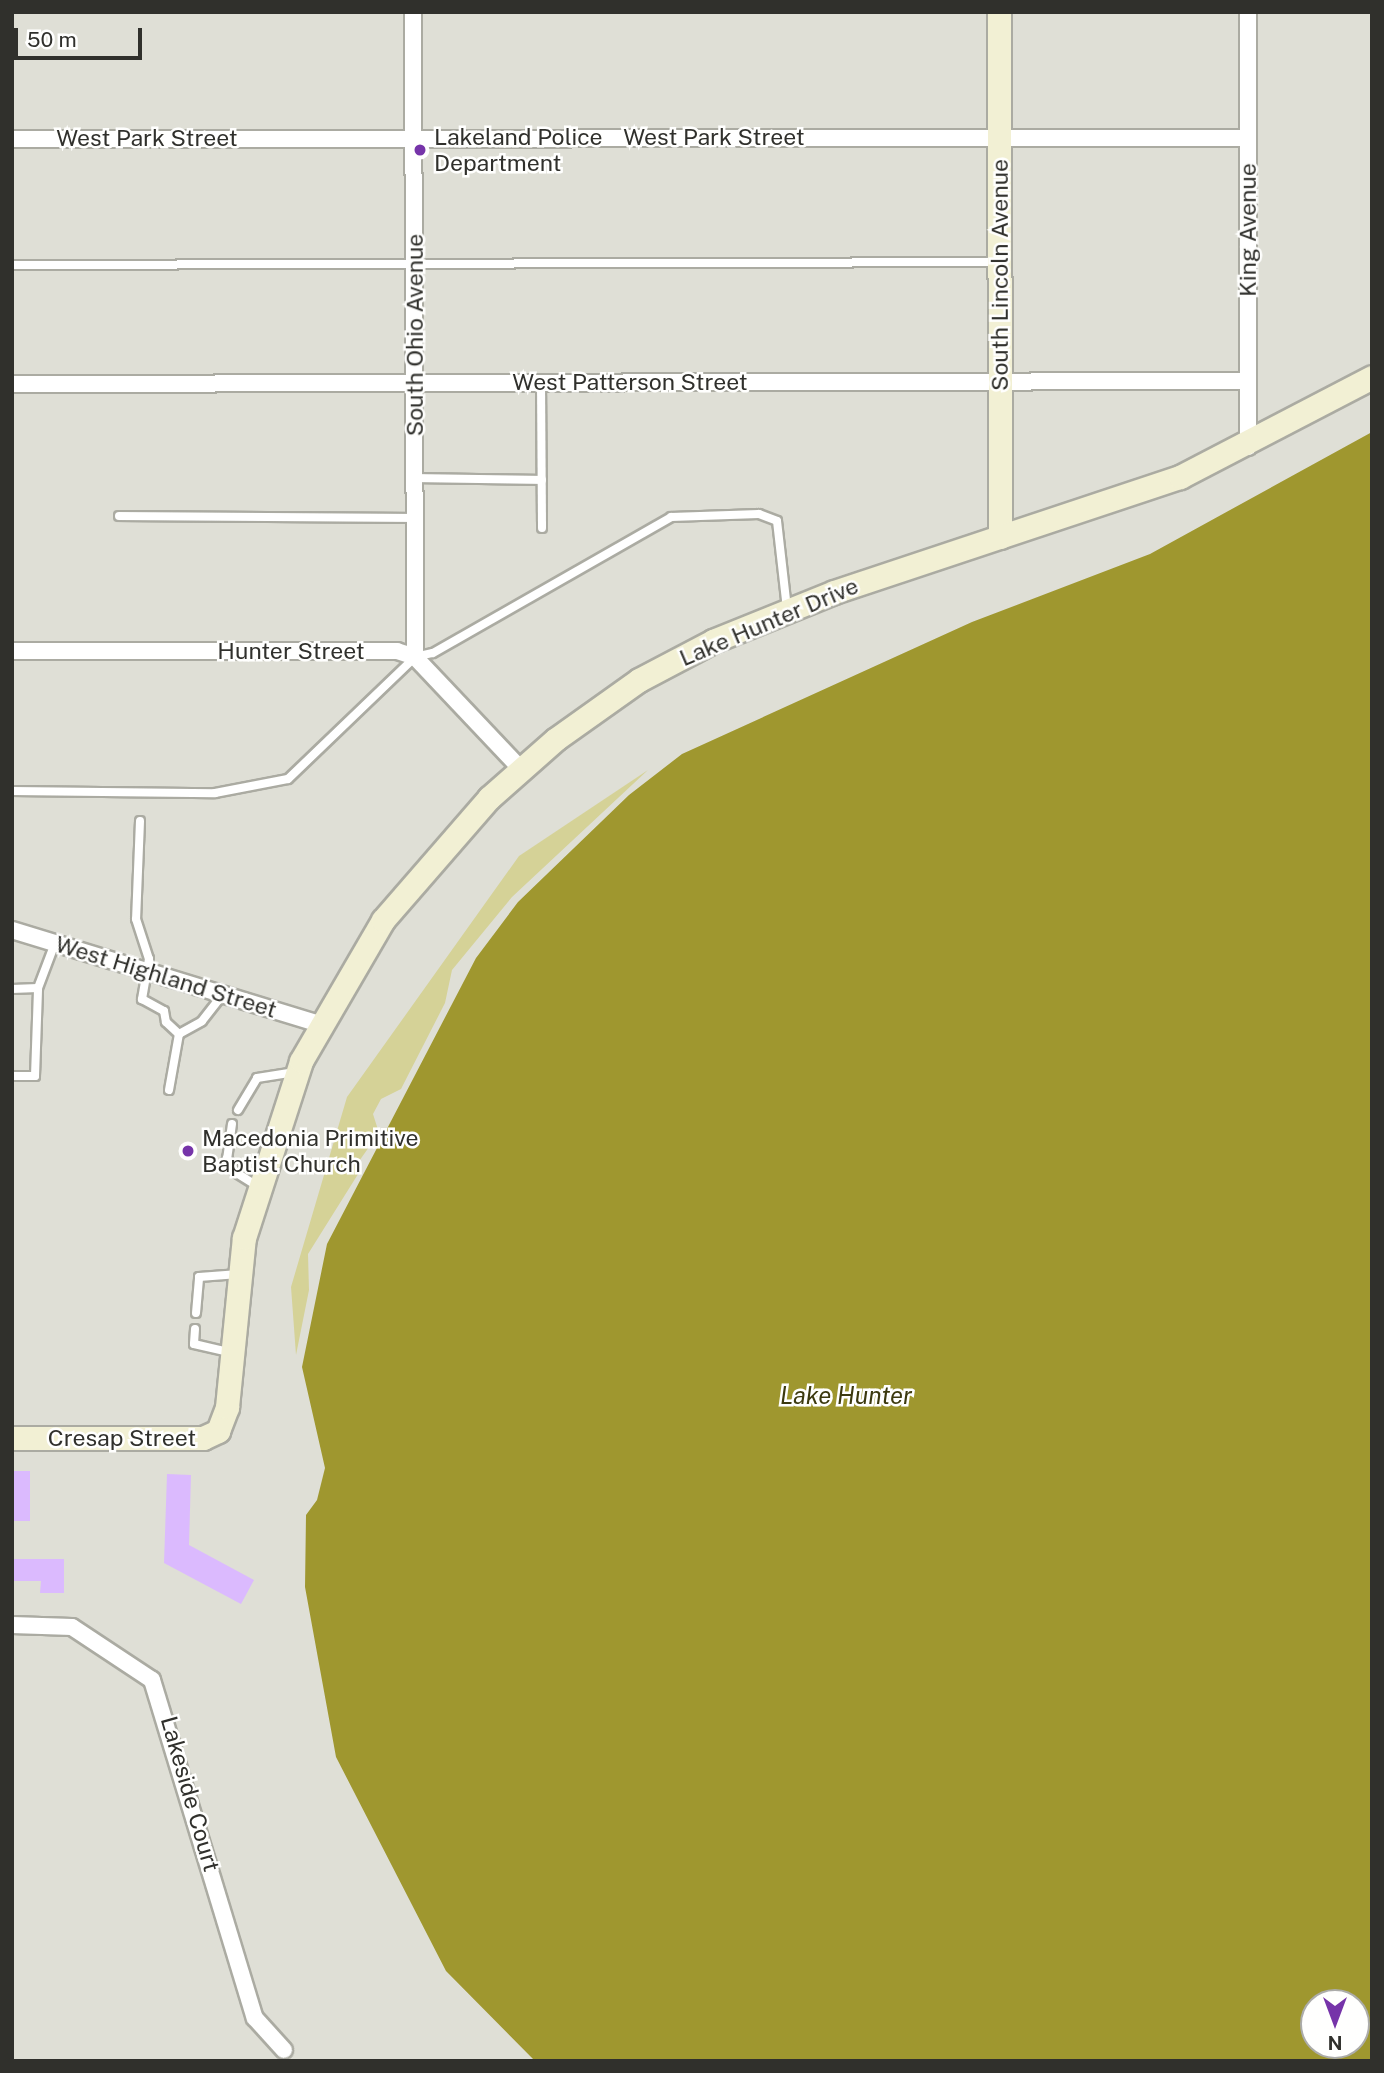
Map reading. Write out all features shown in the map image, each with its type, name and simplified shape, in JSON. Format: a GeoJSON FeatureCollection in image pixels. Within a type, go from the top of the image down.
{"type":"FeatureCollection","features":[{"type":"Feature","properties":{"kind":"street","name":"South Ohio Avenue"},"geometry":{"type":"LineString","coordinates":[[413,12],[415,657]]}},
{"type":"Feature","properties":{"kind":"street","name":"South Lincoln Avenue"},"geometry":{"type":"LineString","coordinates":[[999,12],[1000,537]]}},
{"type":"Feature","properties":{"kind":"street","name":"King Avenue"},"geometry":{"type":"LineString","coordinates":[[1248,12],[1248,447]]}},
{"type":"Feature","properties":{"kind":"street","name":"West Park Street"},"geometry":{"type":"LineString","coordinates":[[12,139],[414,136],[1247,138]]}},
{"type":"Feature","properties":{"kind":"street","name":"Lake Hunter Drive"},"geometry":{"type":"LineString","coordinates":[[223,1422],[239,1274],[257,1186],[297,1072],[320,1024],[383,920],[437,853],[521,769],[639,680],[788,610],[1180,477],[1248,447],[1372,377]]}},
{"type":"Feature","properties":{"kind":"street","name":"West Patterson Street"},"geometry":{"type":"LineString","coordinates":[[12,384],[1248,381]]}},
{"type":"Feature","properties":{"kind":"street","name":"Hunter Street"},"geometry":{"type":"LineString","coordinates":[[12,651],[397,650],[415,657]]}},
{"type":"Feature","properties":{"kind":"street"},"geometry":{"type":"LineString","coordinates":[[415,657],[521,769]]}},
{"type":"Feature","properties":{"kind":"street","name":"West Highland Street"},"geometry":{"type":"LineString","coordinates":[[12,930],[320,1024]]}},
{"type":"Feature","properties":{"kind":"street","name":"Cresap Street"},"geometry":{"type":"LineString","coordinates":[[12,1438],[202,1438],[223,1422]]}},
{"type":"Feature","properties":{"kind":"street","name":"Lakeside Court"},"geometry":{"type":"LineString","coordinates":[[12,1625],[72,1627],[152,1680],[256,2018],[284,2050]]}},
{"type":"Feature","properties":{"kind":"lane"},"geometry":{"type":"LineString","coordinates":[[12,265],[1000,262]]}},
{"type":"Feature","properties":{"kind":"lane"},"geometry":{"type":"LineString","coordinates":[[541,382],[542,528]]}},
{"type":"Feature","properties":{"kind":"lane"},"geometry":{"type":"LineString","coordinates":[[416,478],[542,480]]}},
{"type":"Feature","properties":{"kind":"lane"},"geometry":{"type":"LineString","coordinates":[[12,791],[159,794],[268,786],[288,779],[329,745],[415,657],[433,653],[657,523],[684,515],[759,514],[777,521],[788,610]]}},
{"type":"Feature","properties":{"kind":"lane"},"geometry":{"type":"LineString","coordinates":[[119,516],[416,518]]}},
{"type":"Feature","properties":{"kind":"lane"},"geometry":{"type":"LineString","coordinates":[[140,821],[136,919],[147,947],[147,970],[142,999],[164,1011],[166,1022],[179,1034]]}},
{"type":"Feature","properties":{"kind":"lane"},"geometry":{"type":"LineString","coordinates":[[12,1076],[35,1076],[38,988],[55,943]]}},
{"type":"Feature","properties":{"kind":"lane"},"geometry":{"type":"LineString","coordinates":[[12,989],[38,988]]}},
{"type":"Feature","properties":{"kind":"lane"},"geometry":{"type":"LineString","coordinates":[[179,1034],[202,1021],[223,993]]}},
{"type":"Feature","properties":{"kind":"lane"},"geometry":{"type":"LineString","coordinates":[[169,1090],[179,1034]]}},
{"type":"Feature","properties":{"kind":"lane"},"geometry":{"type":"LineString","coordinates":[[238,1110],[257,1078],[297,1072]]}},
{"type":"Feature","properties":{"kind":"lane"},"geometry":{"type":"LineString","coordinates":[[232,1124],[227,1158],[235,1172],[257,1186]]}},
{"type":"Feature","properties":{"kind":"lane"},"geometry":{"type":"LineString","coordinates":[[196,1313],[199,1277],[239,1274]]}},
{"type":"Feature","properties":{"kind":"lane"},"geometry":{"type":"LineString","coordinates":[[195,1329],[194,1344],[229,1352]]}},
{"type":"Feature","properties":{"kind":"shaded area"},"geometry":{"type":"Polygon","coordinates":[[[648,770],[512,897],[452,970],[445,1003],[401,1089],[381,1099],[373,1114],[379,1133],[357,1164],[360,1171],[308,1254],[309,1290],[296,1355],[291,1287],[347,1097],[519,856],[648,770]]]}},
{"type":"Feature","properties":{"kind":"water","name":"Lake Hunter"},"geometry":{"type":"Polygon","coordinates":[[[1372,432],[1372,2061],[535,2061],[446,1971],[336,1757],[305,1587],[306,1515],[317,1500],[325,1468],[302,1367],[327,1244],[476,958],[518,902],[629,795],[682,754],[972,622],[1150,554],[1372,432]]]}},
{"type":"Feature","properties":{"kind":"building"},"geometry":{"type":"Polygon","coordinates":[[[12,1471],[30,1471],[30,1521],[12,1521],[12,1471]]]}},
{"type":"Feature","properties":{"kind":"building"},"geometry":{"type":"Polygon","coordinates":[[[167,1474],[191,1475],[189,1545],[254,1580],[241,1604],[164,1563],[167,1474]]]}},
{"type":"Feature","properties":{"kind":"building"},"geometry":{"type":"Polygon","coordinates":[[[12,1559],[64,1559],[64,1593],[40,1593],[41,1581],[12,1581],[12,1559]]]}},
{"type":"Feature","properties":{"kind":"place","name":"Lakeland Police Department"},"geometry":{"type":"Point","coordinates":[420,150]}},
{"type":"Feature","properties":{"kind":"place","name":"Macedonia Primitive Baptist Church"},"geometry":{"type":"Point","coordinates":[188,1151]}}]}
